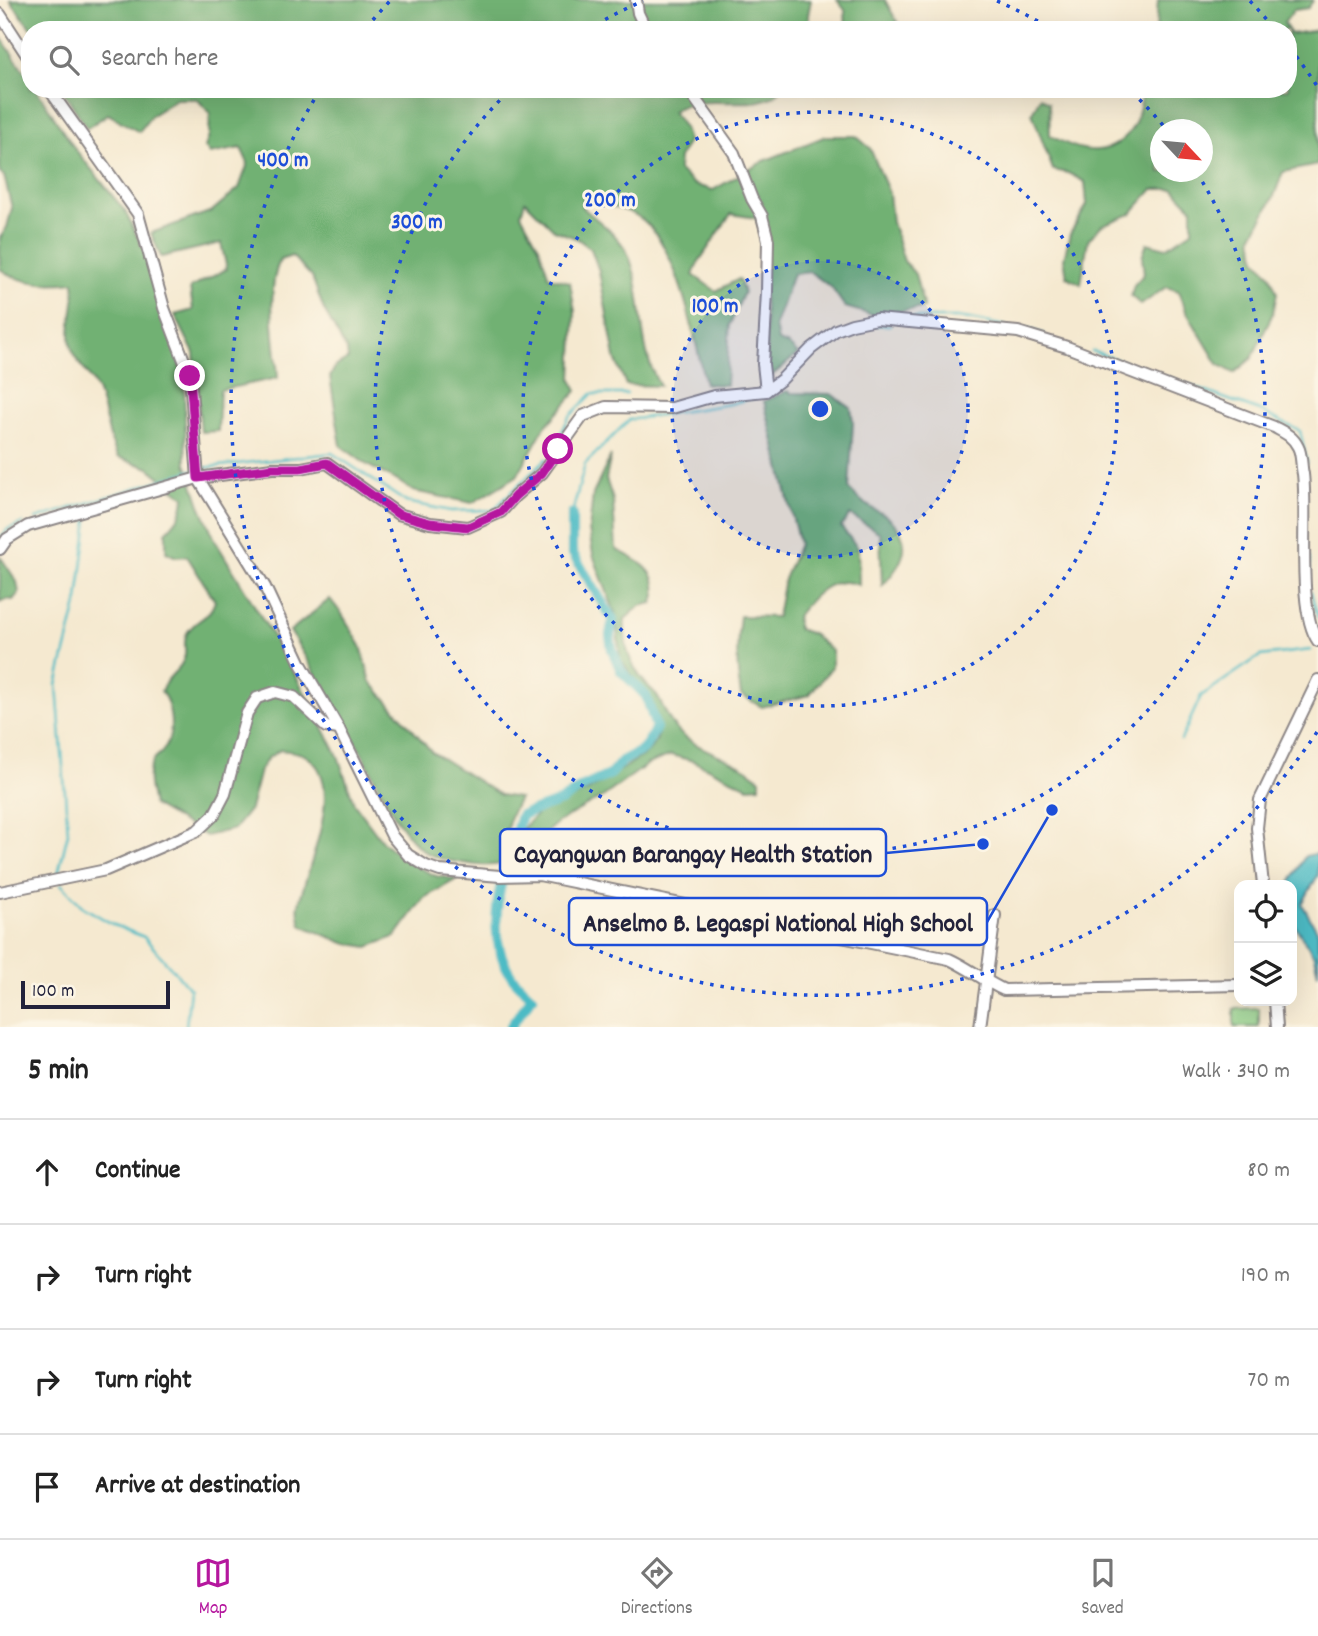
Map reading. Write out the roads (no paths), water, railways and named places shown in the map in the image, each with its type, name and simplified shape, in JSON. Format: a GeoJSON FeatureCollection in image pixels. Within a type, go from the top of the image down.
{"type":"FeatureCollection","features":[{"type":"Feature","properties":{"kind":"street"},"geometry":{"type":"LineString","coordinates":[[636,0],[642,21]]}},
{"type":"Feature","properties":{"kind":"street"},"geometry":{"type":"LineString","coordinates":[[0,14],[21,46]]}},
{"type":"Feature","properties":{"kind":"street"},"geometry":{"type":"LineString","coordinates":[[55,98],[138,214],[164,308],[190,376],[198,478],[265,587],[301,664],[339,729],[392,836],[408,855],[440,871],[500,876],[539,875],[949,959],[1004,990],[1234,985]]}},
{"type":"Feature","properties":{"kind":"street"},"geometry":{"type":"LineString","coordinates":[[694,98],[734,153],[752,199],[762,216],[768,240],[763,364],[766,391]]}},
{"type":"Feature","properties":{"kind":"street"},"geometry":{"type":"LineString","coordinates":[[0,549],[6,539],[28,526],[198,478],[327,463],[398,514],[430,523],[468,527],[501,512],[542,473],[583,416],[606,407],[672,408],[714,396],[766,391],[782,379],[811,349],[836,330],[877,320],[1018,332],[1067,347],[1274,427],[1290,436],[1299,448],[1304,484],[1306,598],[1314,634],[1318,640]]}},
{"type":"Feature","properties":{"kind":"street"},"geometry":{"type":"LineString","coordinates":[[1262,880],[1257,828],[1260,800],[1318,680]]}},
{"type":"Feature","properties":{"kind":"street"},"geometry":{"type":"LineString","coordinates":[[0,892],[106,870],[197,831],[214,814],[225,794],[247,713],[257,698],[275,692],[294,697],[326,727],[339,729]]}},
{"type":"Feature","properties":{"kind":"street"},"geometry":{"type":"LineString","coordinates":[[980,1027],[995,915]]}},
{"type":"Feature","properties":{"kind":"street"},"geometry":{"type":"LineString","coordinates":[[1275,1006],[1277,1027]]}},
{"type":"Feature","properties":{"kind":"water"},"geometry":{"type":"Polygon","coordinates":[[[1318,853],[1318,875],[1302,904],[1318,932],[1318,974],[1314,956],[1297,929],[1297,880],[1292,880],[1305,856],[1318,853]]]}},
{"type":"Feature","properties":{"kind":"waterway"},"geometry":{"type":"LineString","coordinates":[[908,318],[964,318],[1005,326]]}},
{"type":"Feature","properties":{"kind":"waterway"},"geometry":{"type":"LineString","coordinates":[[873,325],[890,325]]}},
{"type":"Feature","properties":{"kind":"waterway"},"geometry":{"type":"LineString","coordinates":[[1026,329],[1043,334]]}},
{"type":"Feature","properties":{"kind":"waterway"},"geometry":{"type":"LineString","coordinates":[[1092,351],[1260,411],[1300,431],[1307,463]]}},
{"type":"Feature","properties":{"kind":"waterway"},"geometry":{"type":"LineString","coordinates":[[774,391],[782,388],[792,375]]}},
{"type":"Feature","properties":{"kind":"waterway"},"geometry":{"type":"LineString","coordinates":[[554,448],[569,417],[592,394],[627,394]]}},
{"type":"Feature","properties":{"kind":"waterway"},"geometry":{"type":"LineString","coordinates":[[572,514],[585,464],[629,420],[730,404],[755,397]]}},
{"type":"Feature","properties":{"kind":"waterway"},"geometry":{"type":"LineString","coordinates":[[202,468],[332,453],[406,502],[451,511],[493,510],[546,459]]}},
{"type":"Feature","properties":{"kind":"waterway"},"geometry":{"type":"LineString","coordinates":[[36,519],[193,470]]}},
{"type":"Feature","properties":{"kind":"waterway"},"geometry":{"type":"LineString","coordinates":[[58,874],[68,833],[57,685],[78,600],[88,519],[86,512]]}},
{"type":"Feature","properties":{"kind":"waterway"},"geometry":{"type":"LineString","coordinates":[[510,1027],[532,997],[513,978],[503,959],[496,918],[503,876],[521,815],[561,801],[611,774],[622,761],[644,749],[656,728],[646,696],[621,671],[612,650],[610,635],[613,620],[572,552],[572,514]]}},
{"type":"Feature","properties":{"kind":"waterway"},"geometry":{"type":"LineString","coordinates":[[0,539],[8,529],[23,523]]}},
{"type":"Feature","properties":{"kind":"waterway"},"geometry":{"type":"LineString","coordinates":[[1309,557],[1310,578]]}},
{"type":"Feature","properties":{"kind":"waterway"},"geometry":{"type":"LineString","coordinates":[[1311,592],[1318,618]]}},
{"type":"Feature","properties":{"kind":"waterway"},"geometry":{"type":"LineString","coordinates":[[1181,740],[1201,696],[1260,656],[1311,650]]}},
{"type":"Feature","properties":{"kind":"waterway"},"geometry":{"type":"LineString","coordinates":[[61,884],[83,907],[114,925],[144,937],[190,989],[186,1027]]}},
{"type":"Feature","properties":{"kind":"place","name":"Anselmo B. Legaspi National High School"},"geometry":{"type":"Point","coordinates":[1052,810]}},
{"type":"Feature","properties":{"kind":"place","name":"Cayangwan Barangay Health Station"},"geometry":{"type":"Point","coordinates":[983,844]}}]}
